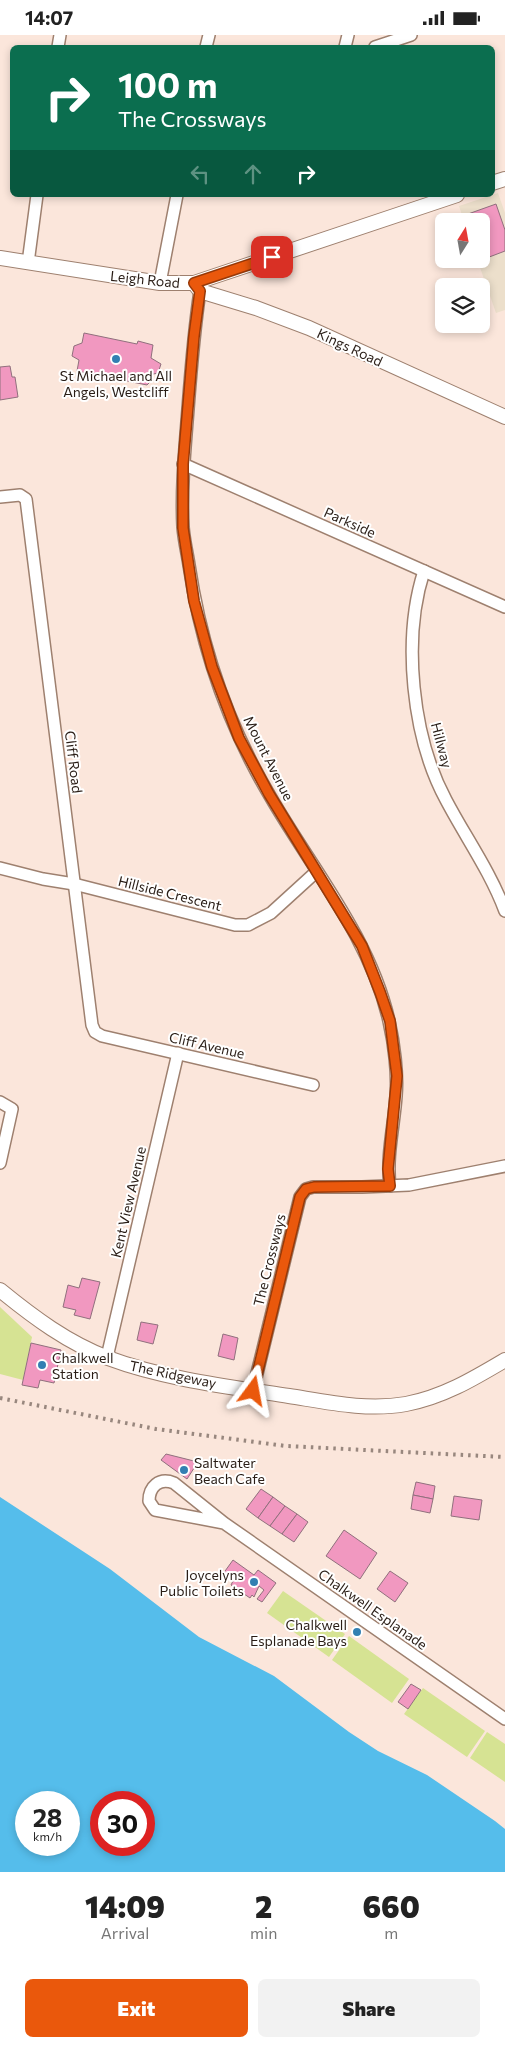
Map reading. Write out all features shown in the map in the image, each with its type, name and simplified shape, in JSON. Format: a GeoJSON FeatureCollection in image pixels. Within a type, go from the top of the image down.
{"type":"FeatureCollection","features":[{"type":"Feature","properties":{"kind":"street"},"geometry":{"type":"LineString","coordinates":[[381,45],[412,35]]}},
{"type":"Feature","properties":{"kind":"street"},"geometry":{"type":"LineString","coordinates":[[28,263],[37,197]]}},
{"type":"Feature","properties":{"kind":"street"},"geometry":{"type":"LineString","coordinates":[[160,283],[177,197]]}},
{"type":"Feature","properties":{"kind":"street","name":"Leigh Road"},"geometry":{"type":"LineString","coordinates":[[0,258],[197,287],[451,197]]}},
{"type":"Feature","properties":{"kind":"street","name":"Kings Road"},"geometry":{"type":"LineString","coordinates":[[197,287],[308,327],[505,417]]}},
{"type":"Feature","properties":{"kind":"street","name":"Mount Avenue"},"geometry":{"type":"LineString","coordinates":[[197,287],[183,464],[183,528],[194,601],[212,667],[239,738],[269,794],[362,946],[390,1021],[397,1076],[388,1169],[390,1186]]}},
{"type":"Feature","properties":{"kind":"street","name":"Parkside"},"geometry":{"type":"LineString","coordinates":[[183,464],[505,607]]}},
{"type":"Feature","properties":{"kind":"street","name":"Cliff Road"},"geometry":{"type":"LineString","coordinates":[[0,497],[24,496],[26,503],[92,1025],[95,1032]]}},
{"type":"Feature","properties":{"kind":"street","name":"Hillway"},"geometry":{"type":"LineString","coordinates":[[424,571],[418,589],[413,651],[415,690],[427,754],[446,801],[491,879],[505,911]]}},
{"type":"Feature","properties":{"kind":"street","name":"Hillside Crescent"},"geometry":{"type":"LineString","coordinates":[[0,868],[23,875],[74,884],[236,925],[248,925],[271,913],[316,872]]}},
{"type":"Feature","properties":{"kind":"street","name":"Cliff Avenue"},"geometry":{"type":"LineString","coordinates":[[95,1032],[102,1036],[313,1085]]}},
{"type":"Feature","properties":{"kind":"street","name":"Kent View Avenue"},"geometry":{"type":"LineString","coordinates":[[107,1357],[178,1053]]}},
{"type":"Feature","properties":{"kind":"street"},"geometry":{"type":"LineString","coordinates":[[0,1102],[12,1109],[0,1163]]}},
{"type":"Feature","properties":{"kind":"street","name":"The Crossways"},"geometry":{"type":"LineString","coordinates":[[253,1391],[300,1197],[306,1189],[314,1187],[390,1186],[440,1180],[505,1166]]}},
{"type":"Feature","properties":{"kind":"street","name":"The Ridgeway"},"geometry":{"type":"LineString","coordinates":[[0,1290],[44,1325],[107,1357],[150,1370],[253,1391],[364,1406],[405,1404],[457,1388],[505,1360]]}},
{"type":"Feature","properties":{"kind":"street","name":"Chalkwell Esplanade"},"geometry":{"type":"LineString","coordinates":[[224,1523],[155,1510],[149,1501],[151,1489],[155,1484],[163,1481],[174,1483],[224,1523],[505,1719]]}},
{"type":"Feature","properties":{"kind":"shaded area"},"geometry":{"type":"Polygon","coordinates":[[[498,193],[505,213],[505,310],[496,313],[490,296],[490,278],[484,278],[480,268],[490,268],[490,213],[461,213],[459,206],[486,197],[495,197],[495,194],[498,193]]]}},
{"type":"Feature","properties":{"kind":"green space"},"geometry":{"type":"Polygon","coordinates":[[[0,1307],[32,1337],[23,1380],[0,1374],[0,1307]]]}},
{"type":"Feature","properties":{"kind":"green space"},"geometry":{"type":"Polygon","coordinates":[[[283,1591],[345,1634],[329,1657],[267,1613],[283,1591]]]}},
{"type":"Feature","properties":{"kind":"green space"},"geometry":{"type":"Polygon","coordinates":[[[349,1636],[409,1679],[392,1703],[332,1660],[349,1636]]]}},
{"type":"Feature","properties":{"kind":"green space"},"geometry":{"type":"Polygon","coordinates":[[[423,1688],[485,1731],[467,1757],[404,1714],[423,1688]]]}},
{"type":"Feature","properties":{"kind":"green space"},"geometry":{"type":"Polygon","coordinates":[[[487,1732],[505,1744],[505,1782],[470,1758],[487,1732]]]}},
{"type":"Feature","properties":{"kind":"water"},"geometry":{"type":"Polygon","coordinates":[[[0,1497],[110,1569],[199,1637],[274,1676],[349,1732],[378,1751],[427,1775],[495,1821],[505,1829],[505,1872],[0,1872],[0,1497]]]}},
{"type":"Feature","properties":{"kind":"building"},"geometry":{"type":"Polygon","coordinates":[[[496,204],[505,230],[505,251],[490,257],[490,213],[471,213],[496,204]]]}},
{"type":"Feature","properties":{"kind":"building","name":"St Michael and All Angels, Westcliff"},"geometry":{"type":"Polygon","coordinates":[[[84,333],[137,344],[138,341],[153,345],[151,358],[161,364],[158,373],[149,375],[151,381],[147,385],[77,371],[79,360],[72,356],[74,346],[82,343],[84,333]]]}},
{"type":"Feature","properties":{"kind":"building"},"geometry":{"type":"Polygon","coordinates":[[[10,366],[12,377],[15,377],[18,397],[0,400],[0,367],[10,366]]]}},
{"type":"Feature","properties":{"kind":"building"},"geometry":{"type":"Polygon","coordinates":[[[82,1278],[100,1282],[90,1319],[74,1315],[76,1310],[63,1307],[68,1285],[79,1288],[82,1278]]]}},
{"type":"Feature","properties":{"kind":"building"},"geometry":{"type":"Polygon","coordinates":[[[141,1322],[158,1325],[153,1344],[137,1340],[141,1322]]]}},
{"type":"Feature","properties":{"kind":"building"},"geometry":{"type":"Polygon","coordinates":[[[223,1334],[238,1338],[234,1360],[218,1356],[223,1334]]]}},
{"type":"Feature","properties":{"kind":"building","name":"Chalkwell Station"},"geometry":{"type":"Polygon","coordinates":[[[31,1343],[61,1350],[54,1383],[40,1380],[38,1388],[22,1385],[31,1343]]]}},
{"type":"Feature","properties":{"kind":"building","name":"Saltwater Beach Cafe"},"geometry":{"type":"Polygon","coordinates":[[[166,1454],[198,1462],[187,1479],[161,1460],[166,1454]]]}},
{"type":"Feature","properties":{"kind":"building"},"geometry":{"type":"Polygon","coordinates":[[[416,1482],[435,1486],[433,1499],[413,1495],[416,1482]]]}},
{"type":"Feature","properties":{"kind":"building"},"geometry":{"type":"Polygon","coordinates":[[[261,1489],[273,1497],[258,1518],[246,1509],[261,1489]]]}},
{"type":"Feature","properties":{"kind":"building"},"geometry":{"type":"Polygon","coordinates":[[[413,1495],[433,1499],[430,1513],[411,1509],[413,1495]]]}},
{"type":"Feature","properties":{"kind":"building"},"geometry":{"type":"Polygon","coordinates":[[[454,1496],[482,1500],[479,1520],[451,1516],[454,1496]]]}},
{"type":"Feature","properties":{"kind":"building"},"geometry":{"type":"Polygon","coordinates":[[[273,1497],[285,1506],[270,1526],[258,1518],[273,1497]]]}},
{"type":"Feature","properties":{"kind":"building"},"geometry":{"type":"Polygon","coordinates":[[[285,1506],[297,1514],[282,1534],[270,1526],[285,1506]]]}},
{"type":"Feature","properties":{"kind":"building"},"geometry":{"type":"Polygon","coordinates":[[[297,1514],[308,1522],[294,1542],[282,1534],[297,1514]]]}},
{"type":"Feature","properties":{"kind":"building"},"geometry":{"type":"Polygon","coordinates":[[[344,1530],[377,1553],[360,1579],[326,1556],[344,1530]]]}},
{"type":"Feature","properties":{"kind":"building","name":"Joycelyns Public Toilets"},"geometry":{"type":"Polygon","coordinates":[[[233,1560],[254,1575],[258,1570],[276,1583],[262,1602],[257,1599],[264,1590],[259,1586],[254,1597],[252,1595],[250,1598],[231,1585],[233,1581],[228,1577],[225,1581],[220,1578],[233,1560]]]}},
{"type":"Feature","properties":{"kind":"building"},"geometry":{"type":"Polygon","coordinates":[[[390,1571],[408,1583],[395,1602],[377,1589],[390,1571]]]}},
{"type":"Feature","properties":{"kind":"building"},"geometry":{"type":"Polygon","coordinates":[[[411,1684],[421,1690],[408,1709],[398,1702],[411,1684]]]}},
{"type":"Feature","properties":{"kind":"railway"},"geometry":{"type":"LineString","coordinates":[[0,1398],[156,1429],[286,1446],[505,1457]]}},
{"type":"Feature","properties":{"kind":"place","name":"St Michael and All Angels, Westcliff"},"geometry":{"type":"Point","coordinates":[116,359]}},
{"type":"Feature","properties":{"kind":"place","name":"Chalkwell Station"},"geometry":{"type":"Point","coordinates":[42,1365]}},
{"type":"Feature","properties":{"kind":"place","name":"Saltwater Beach Cafe"},"geometry":{"type":"Point","coordinates":[184,1470]}},
{"type":"Feature","properties":{"kind":"place","name":"Joycelyns Public Toilets"},"geometry":{"type":"Point","coordinates":[254,1582]}},
{"type":"Feature","properties":{"kind":"place","name":"Chalkwell Esplanade Bays"},"geometry":{"type":"Point","coordinates":[357,1632]}},
{"type":"Feature","properties":{"kind":"route"},"geometry":{"type":"LineString","coordinates":[[253,1391],[300,1197],[306,1189],[314,1187],[390,1186],[388,1169],[397,1076],[390,1021],[362,946],[269,794],[239,738],[212,667],[194,601],[183,528],[183,464],[194,336],[200,291],[194,283],[272,257]]}}]}
